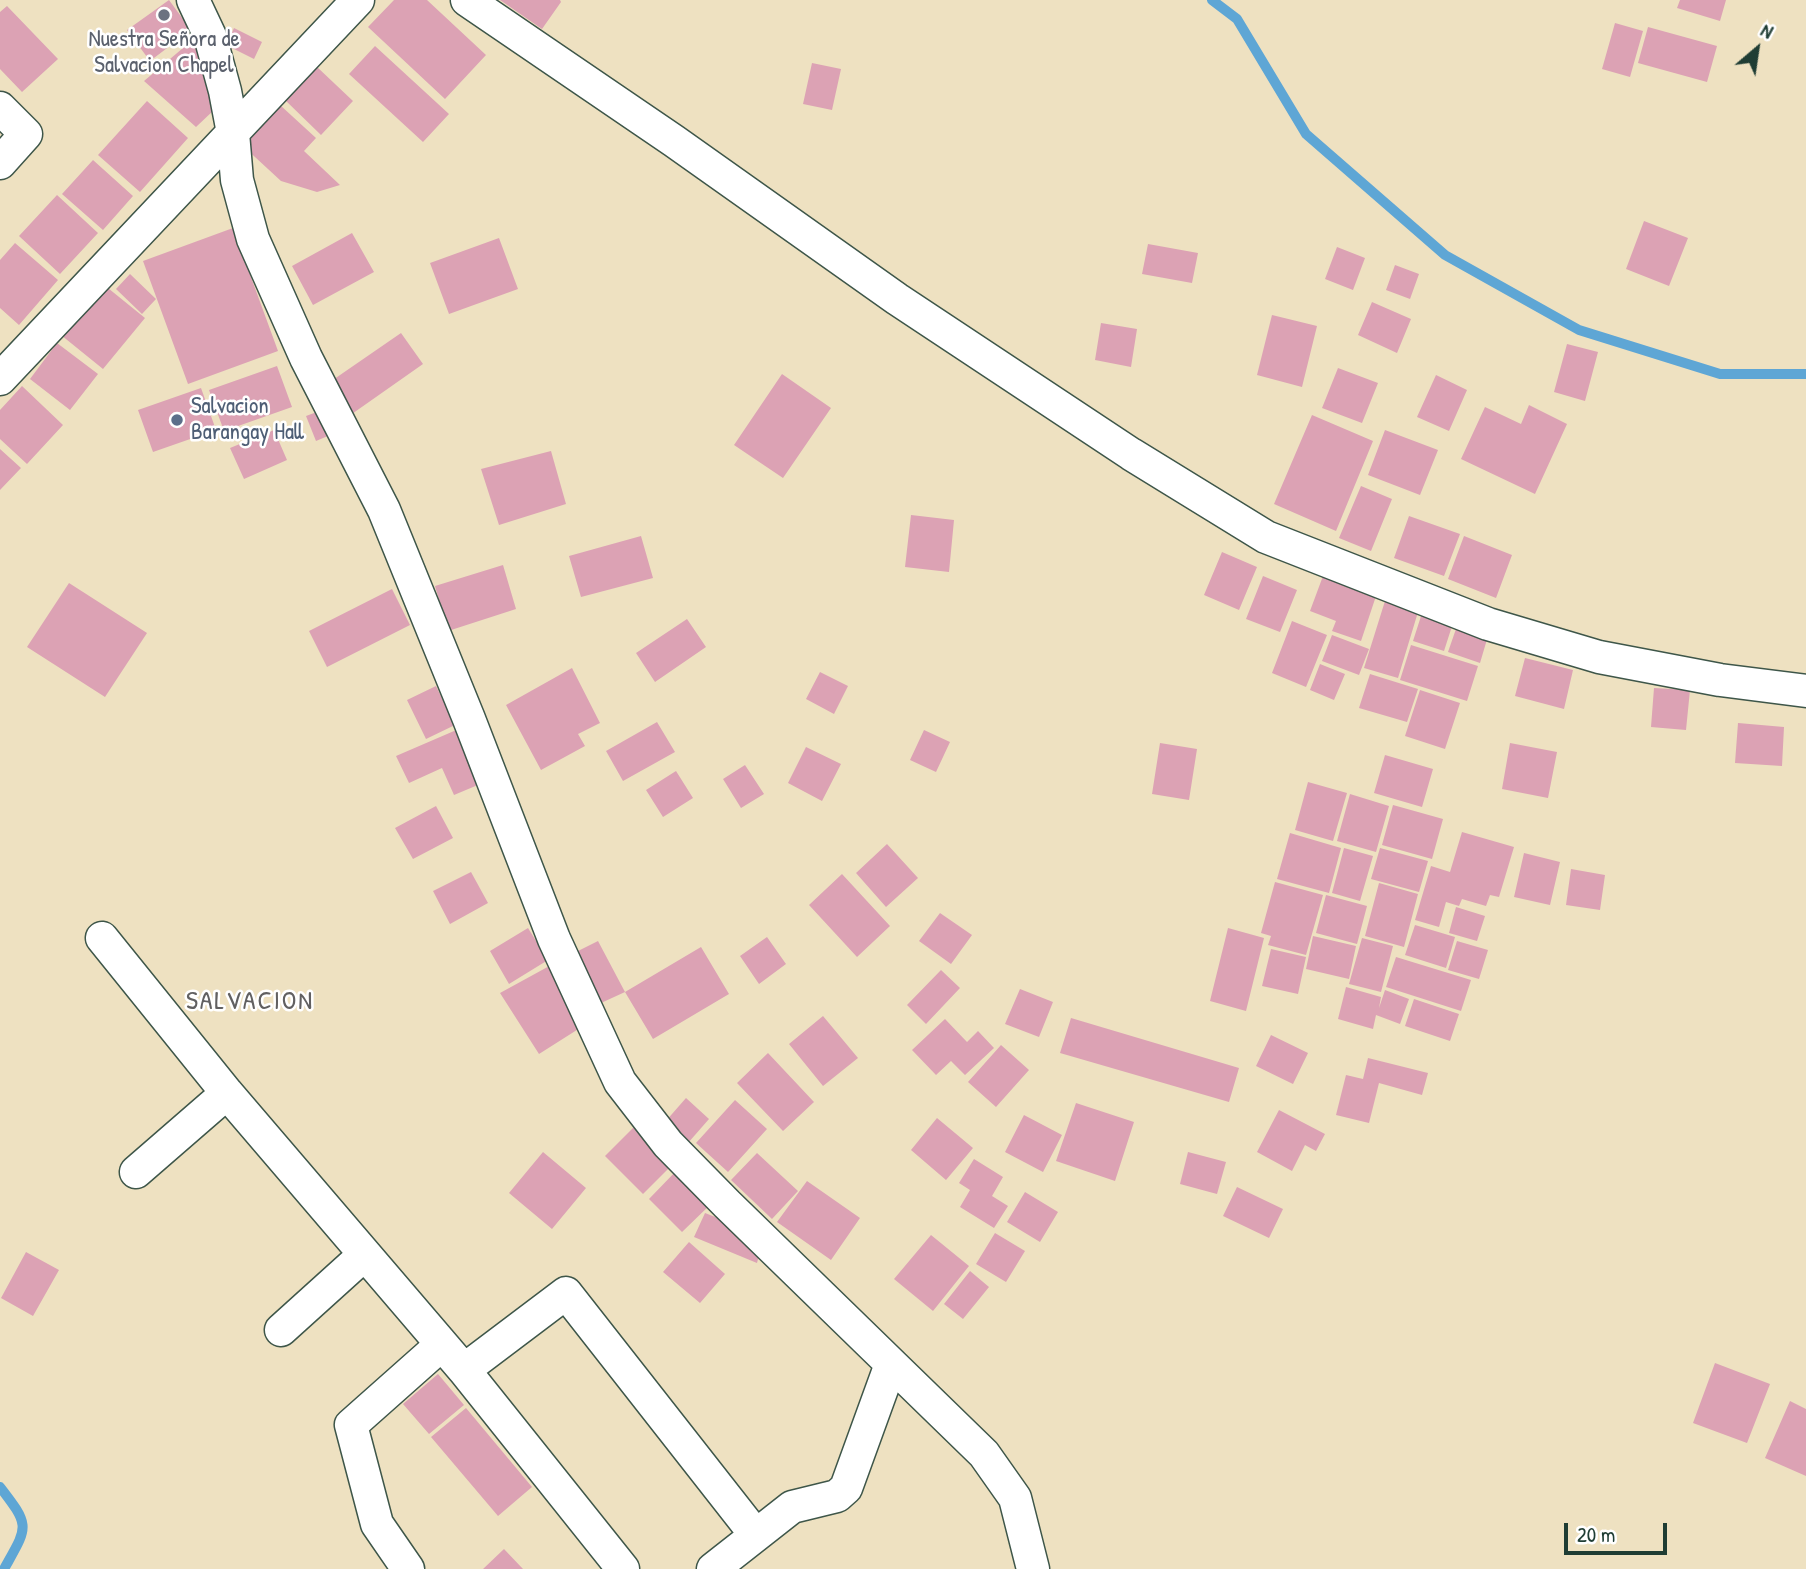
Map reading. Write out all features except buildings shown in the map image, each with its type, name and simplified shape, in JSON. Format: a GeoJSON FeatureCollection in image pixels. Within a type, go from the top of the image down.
{"type":"FeatureCollection","features":[{"type":"Feature","properties":{"kind":"street"},"geometry":{"type":"LineString","coordinates":[[193,0],[210,36],[225,91],[233,133],[237,180],[253,239],[306,358],[384,510],[554,939],[620,1082],[668,1144],[984,1454],[1015,1498],[1033,1569]]}},
{"type":"Feature","properties":{"kind":"street"},"geometry":{"type":"LineString","coordinates":[[0,379],[358,0]]}},
{"type":"Feature","properties":{"kind":"street"},"geometry":{"type":"LineString","coordinates":[[467,0],[674,141],[897,299],[1132,454],[1266,537],[1488,624],[1600,657],[1720,680],[1806,691]]}},
{"type":"Feature","properties":{"kind":"street"},"geometry":{"type":"LineString","coordinates":[[0,107],[26,134],[0,163]]}},
{"type":"Feature","properties":{"kind":"street"},"geometry":{"type":"LineString","coordinates":[[102,938],[227,1093],[440,1346],[464,1370],[610,1565]]}},
{"type":"Feature","properties":{"kind":"street"},"geometry":{"type":"LineString","coordinates":[[136,1172],[227,1093]]}},
{"type":"Feature","properties":{"kind":"street"},"geometry":{"type":"LineString","coordinates":[[281,1329],[364,1255]]}},
{"type":"Feature","properties":{"kind":"street"},"geometry":{"type":"LineString","coordinates":[[464,1370],[566,1293],[755,1534]]}},
{"type":"Feature","properties":{"kind":"street"},"geometry":{"type":"LineString","coordinates":[[408,1569],[377,1524],[351,1425],[440,1346]]}},
{"type":"Feature","properties":{"kind":"street"},"geometry":{"type":"LineString","coordinates":[[713,1569],[792,1507],[837,1496],[846,1488],[891,1364]]}},
{"type":"Feature","properties":{"kind":"waterway"},"geometry":{"type":"LineString","coordinates":[[1212,0],[1237,19],[1306,134],[1445,255],[1579,330],[1720,374],[1806,374]]}},
{"type":"Feature","properties":{"kind":"waterway"},"geometry":{"type":"LineString","coordinates":[[0,1487],[17,1511],[23,1527],[18,1544],[4,1569]]}},
{"type":"Feature","properties":{"kind":"place","name":"Nuestra Señora de Salvacion Chapel"},"geometry":{"type":"Point","coordinates":[164,15]}},
{"type":"Feature","properties":{"kind":"place","name":"Salvacion Barangay Hall"},"geometry":{"type":"Point","coordinates":[177,420]}},
{"type":"Feature","properties":{"kind":"district","name":"SALVACION"},"geometry":{"type":"Point","coordinates":[250,1002]}}]}
